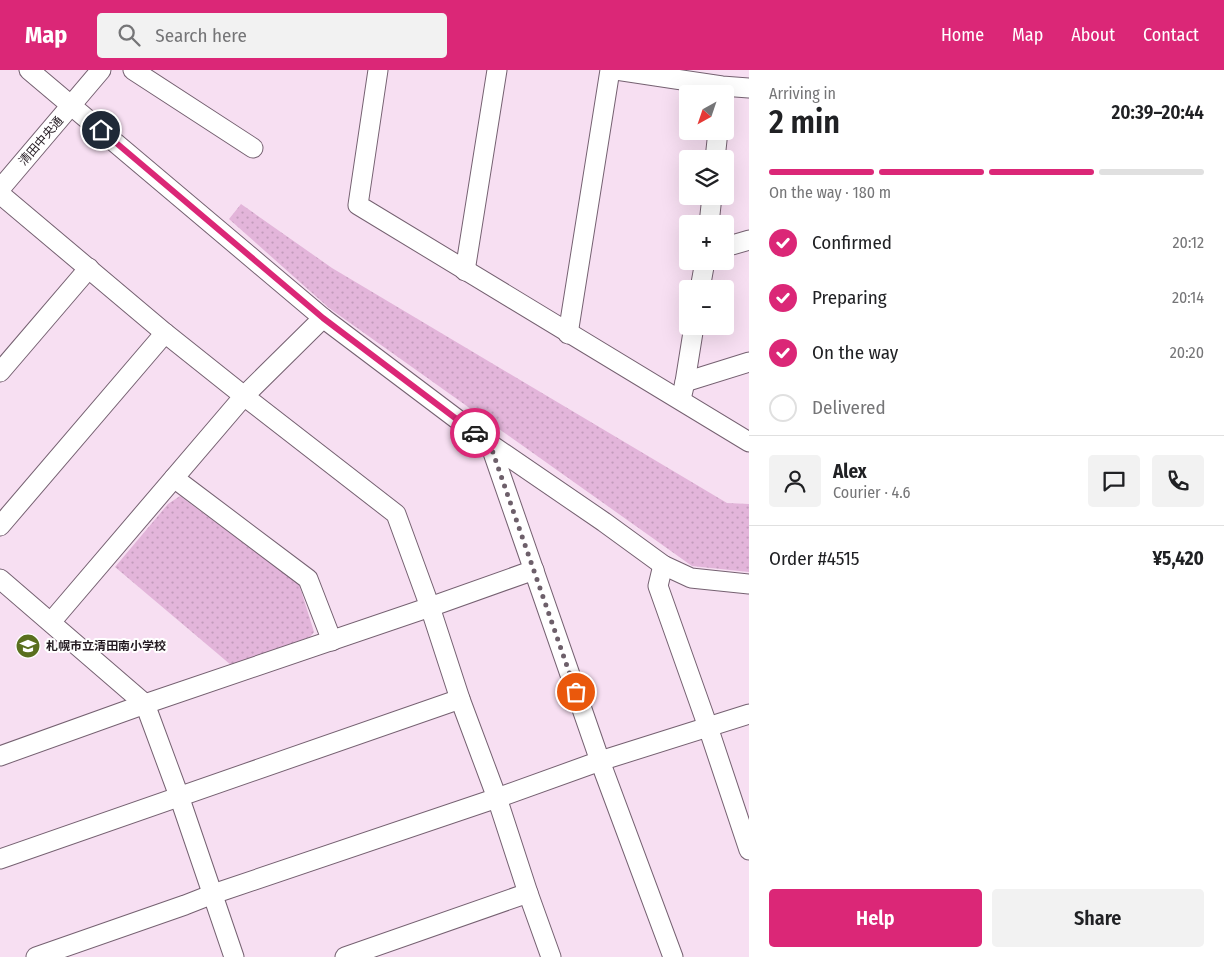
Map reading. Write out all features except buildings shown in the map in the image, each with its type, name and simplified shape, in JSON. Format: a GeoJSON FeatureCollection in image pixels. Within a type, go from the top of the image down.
{"type":"FeatureCollection","features":[{"type":"Feature","properties":{"kind":"street"},"geometry":{"type":"LineString","coordinates":[[29,70],[323,318],[490,444],[664,565],[692,578],[749,584]]}},
{"type":"Feature","properties":{"kind":"street","name":"清田中央通"},"geometry":{"type":"LineString","coordinates":[[0,189],[101,70]]}},
{"type":"Feature","properties":{"kind":"street"},"geometry":{"type":"LineString","coordinates":[[132,70],[253,148]]}},
{"type":"Feature","properties":{"kind":"street"},"geometry":{"type":"LineString","coordinates":[[378,70],[358,205],[568,334],[683,390],[749,442]]}},
{"type":"Feature","properties":{"kind":"street"},"geometry":{"type":"LineString","coordinates":[[465,271],[496,70]]}},
{"type":"Feature","properties":{"kind":"street"},"geometry":{"type":"LineString","coordinates":[[568,334],[610,70]]}},
{"type":"Feature","properties":{"kind":"street"},"geometry":{"type":"LineString","coordinates":[[616,70],[696,85]]}},
{"type":"Feature","properties":{"kind":"street"},"geometry":{"type":"LineString","coordinates":[[734,89],[749,88]]}},
{"type":"Feature","properties":{"kind":"street"},"geometry":{"type":"LineString","coordinates":[[0,194],[165,333],[396,514],[430,607],[460,699],[497,798],[550,957]]}},
{"type":"Feature","properties":{"kind":"street"},"geometry":{"type":"LineString","coordinates":[[734,244],[749,240]]}},
{"type":"Feature","properties":{"kind":"street"},"geometry":{"type":"LineString","coordinates":[[0,372],[89,268]]}},
{"type":"Feature","properties":{"kind":"street"},"geometry":{"type":"LineString","coordinates":[[51,622],[244,396],[323,318]]}},
{"type":"Feature","properties":{"kind":"street"},"geometry":{"type":"LineString","coordinates":[[0,526],[165,333]]}},
{"type":"Feature","properties":{"kind":"street"},"geometry":{"type":"LineString","coordinates":[[683,390],[692,335]]}},
{"type":"Feature","properties":{"kind":"street"},"geometry":{"type":"LineString","coordinates":[[683,390],[749,362]]}},
{"type":"Feature","properties":{"kind":"street"},"geometry":{"type":"LineString","coordinates":[[490,444],[600,761],[673,957]]}},
{"type":"Feature","properties":{"kind":"street"},"geometry":{"type":"LineString","coordinates":[[174,478],[308,579],[332,641]]}},
{"type":"Feature","properties":{"kind":"street"},"geometry":{"type":"LineString","coordinates":[[664,565],[658,586],[708,727],[744,819],[749,850]]}},
{"type":"Feature","properties":{"kind":"street"},"geometry":{"type":"LineString","coordinates":[[0,756],[534,570]]}},
{"type":"Feature","properties":{"kind":"street"},"geometry":{"type":"LineString","coordinates":[[0,579],[145,704],[179,796],[234,957]]}},
{"type":"Feature","properties":{"kind":"street"},"geometry":{"type":"LineString","coordinates":[[0,859],[460,699]]}},
{"type":"Feature","properties":{"kind":"street"},"geometry":{"type":"LineString","coordinates":[[36,957],[600,761],[749,714]]}},
{"type":"Feature","properties":{"kind":"street"},"geometry":{"type":"LineString","coordinates":[[345,957],[528,893]]}},
{"type":"Feature","properties":{"kind":"shaded area"},"geometry":{"type":"Polygon","coordinates":[[[241,204],[332,268],[727,503],[749,504],[749,572],[692,566],[329,308],[229,219],[241,204]]]}},
{"type":"Feature","properties":{"kind":"shaded area"},"geometry":{"type":"Polygon","coordinates":[[[180,496],[299,584],[314,632],[310,637],[231,665],[115,567],[168,504],[180,496]]]}},
{"type":"Feature","properties":{"kind":"way so far"},"geometry":{"type":"LineString","coordinates":[[475,433],[490,444],[576,692]]}},
{"type":"Feature","properties":{"kind":"place","name":"札幌市立清田南小学校"},"geometry":{"type":"Point","coordinates":[28,646]}},
{"type":"Feature","properties":{"kind":"route"},"geometry":{"type":"LineString","coordinates":[[101,130],[323,318],[475,433]]}}]}
